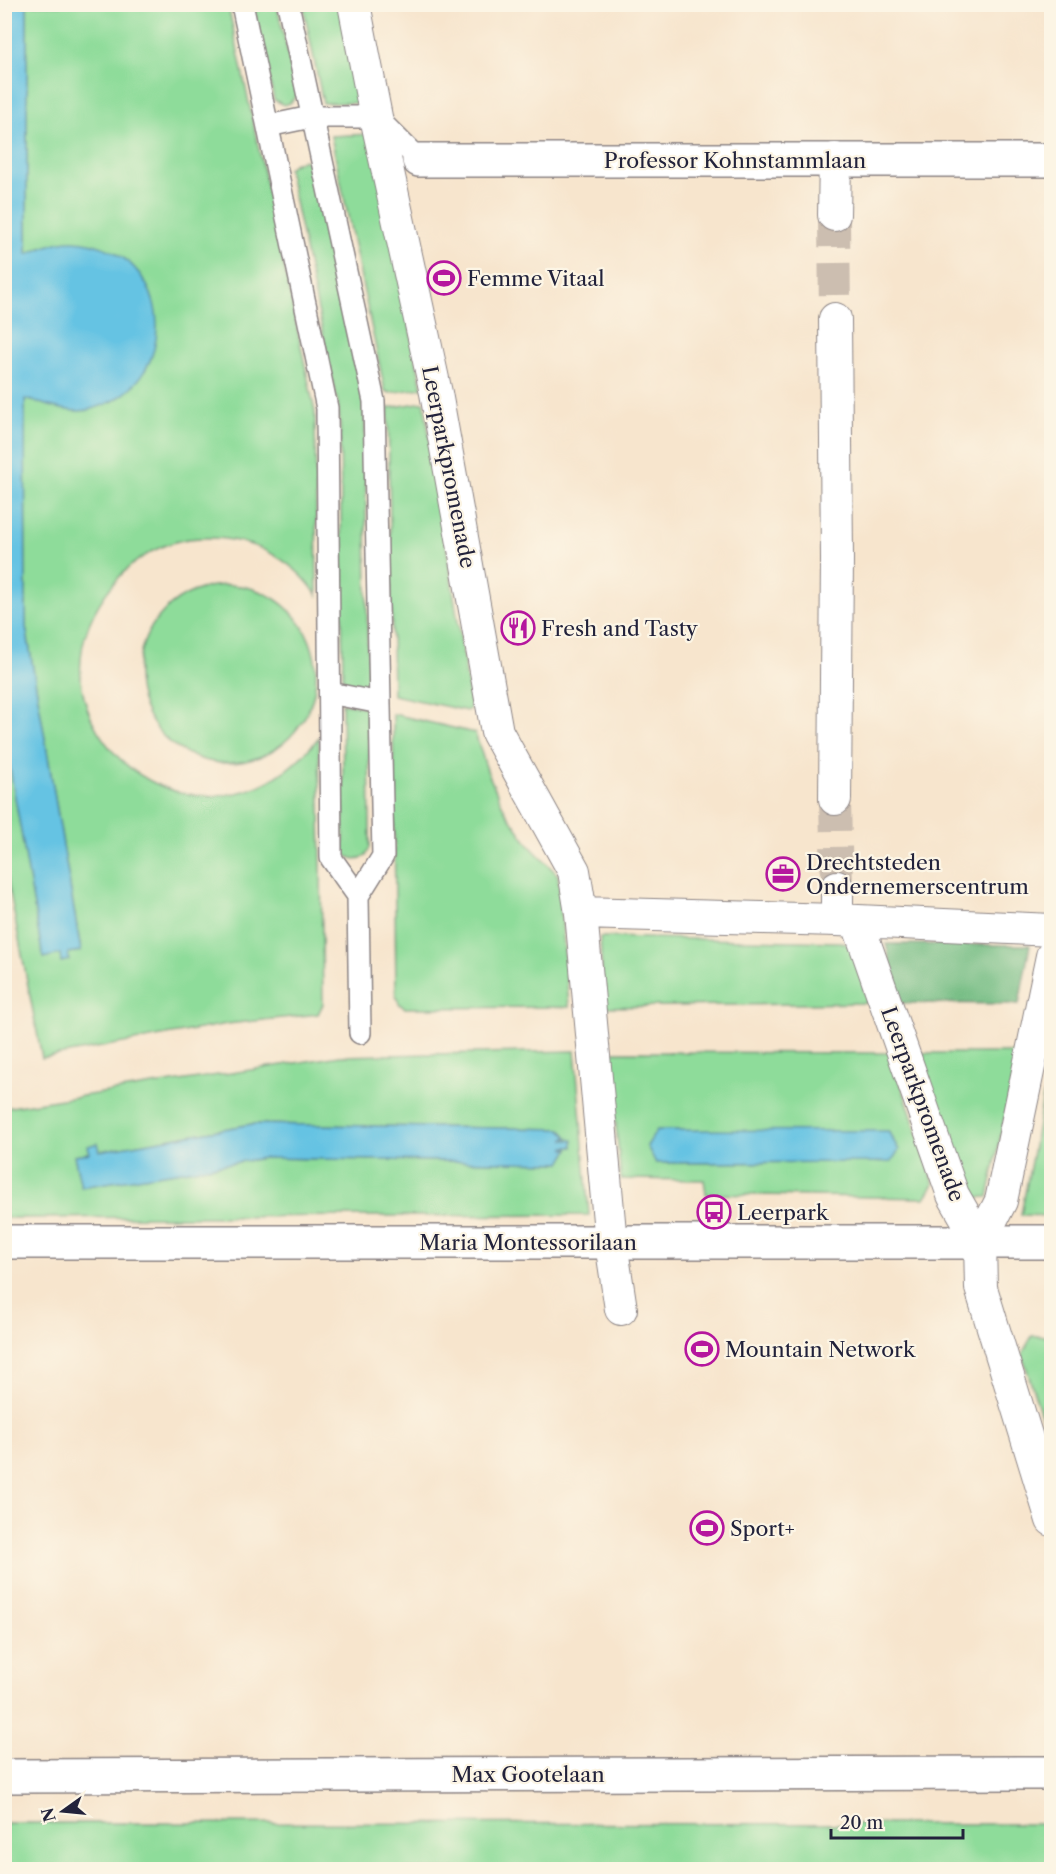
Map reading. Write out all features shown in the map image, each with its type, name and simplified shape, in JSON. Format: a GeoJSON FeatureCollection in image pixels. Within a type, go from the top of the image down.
{"type":"FeatureCollection","features":[{"type":"Feature","properties":{"kind":"street","name":"Leerparkpromenade"},"geometry":{"type":"LineString","coordinates":[[354,4],[436,393],[497,732],[574,871],[581,914],[611,1243],[621,1309]]}},
{"type":"Feature","properties":{"kind":"street"},"geometry":{"type":"LineString","coordinates":[[834,215],[835,159]]}},
{"type":"Feature","properties":{"kind":"street","name":"Professor Kohnstammlaan"},"geometry":{"type":"LineString","coordinates":[[418,160],[1052,160]]}},
{"type":"Feature","properties":{"kind":"street"},"geometry":{"type":"LineString","coordinates":[[835,319],[837,559],[835,799]]}},
{"type":"Feature","properties":{"kind":"street","name":"Leerparkpromenade"},"geometry":{"type":"LineString","coordinates":[[837,887],[847,920],[954,1195],[980,1242]]}},
{"type":"Feature","properties":{"kind":"street"},"geometry":{"type":"LineString","coordinates":[[581,914],[847,920],[1052,930]]}},
{"type":"Feature","properties":{"kind":"street","name":"Leerparkpromenade"},"geometry":{"type":"LineString","coordinates":[[980,1242],[1001,1201],[1052,956]]}},
{"type":"Feature","properties":{"kind":"street","name":"Maria Montessorilaan"},"geometry":{"type":"LineString","coordinates":[[4,1242],[1052,1242]]}},
{"type":"Feature","properties":{"kind":"street"},"geometry":{"type":"LineString","coordinates":[[980,1242],[981,1288],[1052,1520]]}},
{"type":"Feature","properties":{"kind":"street","name":"Max Gootelaan"},"geometry":{"type":"LineString","coordinates":[[4,1776],[1052,1773]]}},
{"type":"Feature","properties":{"kind":"lane"},"geometry":{"type":"LineString","coordinates":[[242,4],[327,408],[331,858],[358,896]]}},
{"type":"Feature","properties":{"kind":"lane"},"geometry":{"type":"LineString","coordinates":[[288,4],[374,401],[383,856],[358,896],[360,1033]]}},
{"type":"Feature","properties":{"kind":"lane"},"geometry":{"type":"LineString","coordinates":[[268,126],[311,117],[376,117],[418,160]]}},
{"type":"Feature","properties":{"kind":"lane"},"geometry":{"type":"LineString","coordinates":[[330,693],[380,703]]}},
{"type":"Feature","properties":{"kind":"green space"},"geometry":{"type":"Polygon","coordinates":[[[27,5],[228,5],[315,412],[317,595],[294,569],[281,559],[251,545],[217,538],[200,538],[164,546],[152,551],[132,565],[114,583],[86,635],[82,686],[98,731],[130,768],[172,790],[221,795],[272,779],[319,737],[323,1004],[318,1014],[227,1024],[42,1058],[5,867],[4,734],[43,957],[60,954],[69,960],[68,953],[81,950],[26,627],[25,398],[42,247],[27,255],[27,5]]]}},
{"type":"Feature","properties":{"kind":"green space"},"geometry":{"type":"Polygon","coordinates":[[[253,5],[277,5],[297,95],[290,103],[284,105],[274,100],[253,5]]]}},
{"type":"Feature","properties":{"kind":"green space"},"geometry":{"type":"Polygon","coordinates":[[[308,5],[343,5],[364,103],[323,103],[304,10],[308,5]]]}},
{"type":"Feature","properties":{"kind":"green space"},"geometry":{"type":"Polygon","coordinates":[[[371,134],[422,388],[390,393],[385,391],[331,136],[371,134]]]}},
{"type":"Feature","properties":{"kind":"green space"},"geometry":{"type":"Polygon","coordinates":[[[304,160],[313,165],[363,400],[368,689],[343,684],[338,404],[288,169],[293,164],[304,160]]]}},
{"type":"Feature","properties":{"kind":"green space"},"geometry":{"type":"Polygon","coordinates":[[[424,402],[471,707],[467,711],[393,695],[388,408],[424,402]]]}},
{"type":"Feature","properties":{"kind":"green space"},"geometry":{"type":"Polygon","coordinates":[[[227,585],[261,592],[290,611],[309,640],[316,674],[309,708],[290,737],[261,756],[227,763],[193,756],[164,737],[145,708],[138,674],[145,640],[164,611],[193,592],[227,585]]]}},
{"type":"Feature","properties":{"kind":"green space"},"geometry":{"type":"Polygon","coordinates":[[[342,703],[369,708],[370,847],[366,856],[357,859],[344,853],[342,703]]]}},
{"type":"Feature","properties":{"kind":"green space"},"geometry":{"type":"Polygon","coordinates":[[[393,714],[475,733],[488,773],[505,811],[529,845],[558,875],[569,1007],[404,1008],[399,1003],[396,995],[393,714]]]}},
{"type":"Feature","properties":{"kind":"green space"},"geometry":{"type":"Polygon","coordinates":[[[600,937],[841,942],[855,947],[867,1003],[604,1007],[600,937]]]}},
{"type":"Feature","properties":{"kind":"green space"},"geometry":{"type":"Polygon","coordinates":[[[886,944],[1030,945],[1019,1004],[900,1003],[886,944]]]}},
{"type":"Feature","properties":{"kind":"green space"},"geometry":{"type":"Polygon","coordinates":[[[575,1051],[589,1215],[5,1218],[5,1108],[340,1056],[575,1051]],[[252,1124],[99,1151],[98,1143],[91,1153],[74,1155],[81,1187],[264,1158],[561,1163],[569,1149],[565,1147],[573,1147],[565,1140],[561,1129],[252,1124]]]}},
{"type":"Feature","properties":{"kind":"green space"},"geometry":{"type":"Polygon","coordinates":[[[609,1052],[891,1053],[934,1184],[925,1198],[706,1194],[704,1180],[621,1179],[609,1052]],[[647,1146],[656,1163],[890,1162],[647,1146]]]}},
{"type":"Feature","properties":{"kind":"green space"},"geometry":{"type":"Polygon","coordinates":[[[918,1053],[1018,1053],[988,1197],[965,1198],[918,1053]]]}},
{"type":"Feature","properties":{"kind":"green space"},"geometry":{"type":"Polygon","coordinates":[[[1051,1055],[1051,1216],[1021,1215],[1051,1055]]]}},
{"type":"Feature","properties":{"kind":"green space"},"geometry":{"type":"Polygon","coordinates":[[[1032,1336],[1051,1336],[1051,1447],[1022,1354],[1032,1336]]]}},
{"type":"Feature","properties":{"kind":"green space"},"geometry":{"type":"Polygon","coordinates":[[[5,1823],[1051,1824],[1052,1869],[5,1870],[5,1823]]]}},
{"type":"Feature","properties":{"kind":"water"},"geometry":{"type":"Polygon","coordinates":[[[4,5],[27,5],[27,254],[52,244],[68,241],[88,243],[114,252],[133,266],[146,284],[154,305],[157,327],[154,349],[146,369],[132,387],[113,401],[91,409],[71,411],[25,399],[26,627],[81,951],[68,953],[69,960],[61,962],[60,954],[43,958],[4,734],[4,5]]]}},
{"type":"Feature","properties":{"kind":"water"},"geometry":{"type":"Polygon","coordinates":[[[252,1124],[561,1129],[569,1138],[565,1140],[573,1140],[573,1147],[565,1147],[569,1149],[561,1163],[264,1158],[81,1187],[74,1155],[90,1153],[88,1146],[98,1143],[100,1151],[252,1124]]]}},
{"type":"Feature","properties":{"kind":"water"},"geometry":{"type":"Polygon","coordinates":[[[657,1130],[888,1131],[899,1150],[891,1162],[656,1163],[647,1146],[657,1130]]]}},
{"type":"Feature","properties":{"kind":"tunnel"},"geometry":{"type":"LineString","coordinates":[[834,215],[835,319]]}},
{"type":"Feature","properties":{"kind":"tunnel"},"geometry":{"type":"LineString","coordinates":[[835,799],[837,887]]}},
{"type":"Feature","properties":{"kind":"place","name":"Femme Vitaal"},"geometry":{"type":"Point","coordinates":[444,278]}},
{"type":"Feature","properties":{"kind":"place","name":"Fresh and Tasty"},"geometry":{"type":"Point","coordinates":[518,628]}},
{"type":"Feature","properties":{"kind":"place","name":"Drechtsteden Ondernemerscentrum"},"geometry":{"type":"Point","coordinates":[783,874]}},
{"type":"Feature","properties":{"kind":"place","name":"Leerpark"},"geometry":{"type":"Point","coordinates":[714,1212]}},
{"type":"Feature","properties":{"kind":"place","name":"Mountain Network"},"geometry":{"type":"Point","coordinates":[702,1349]}},
{"type":"Feature","properties":{"kind":"place","name":"Sport+"},"geometry":{"type":"Point","coordinates":[707,1528]}}]}
